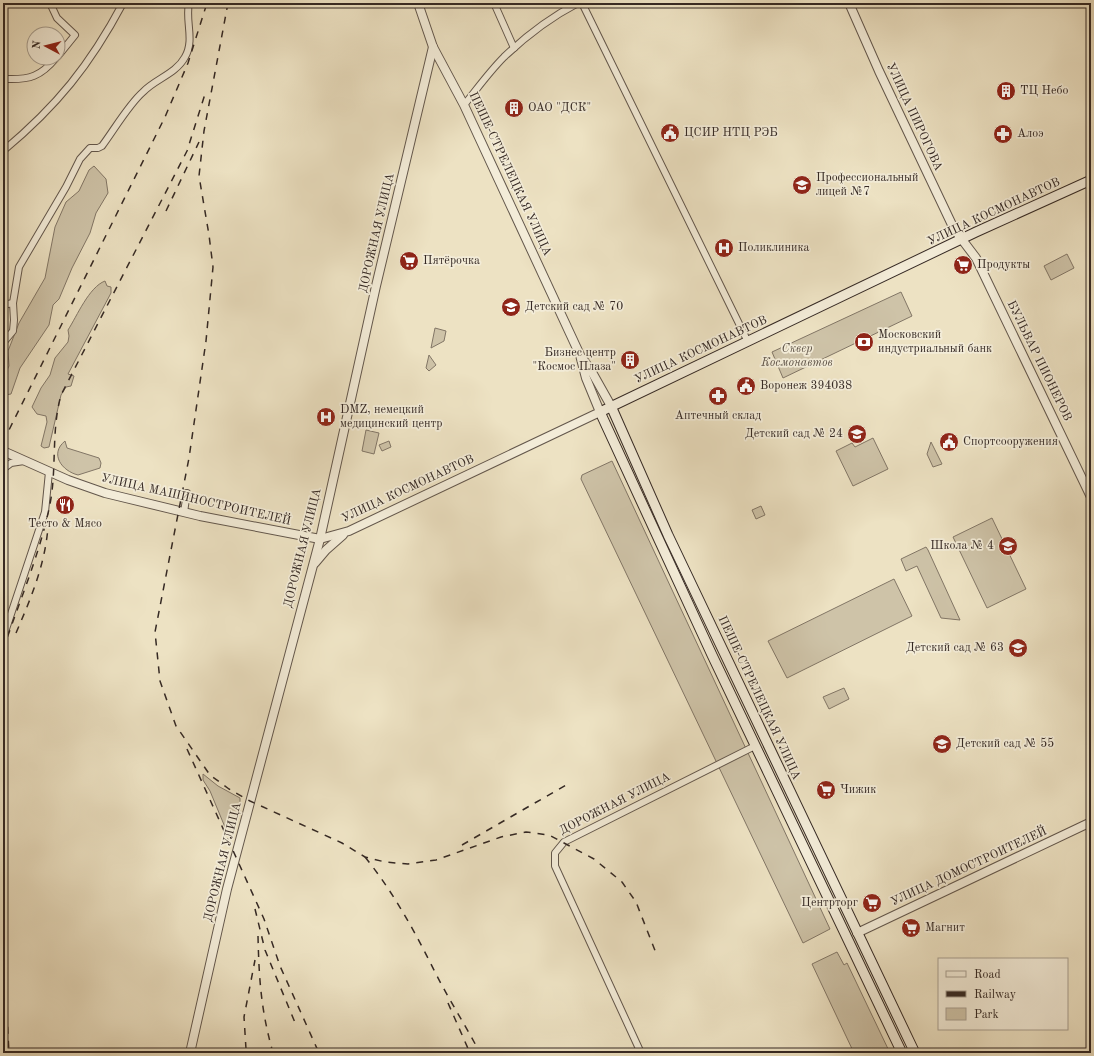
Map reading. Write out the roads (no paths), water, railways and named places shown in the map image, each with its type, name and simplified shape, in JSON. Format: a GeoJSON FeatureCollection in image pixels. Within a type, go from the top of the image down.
{"type":"FeatureCollection","features":[{"type":"Feature","properties":{"kind":"main road","name":"УЛИЦА КОСМОНАВТОВ"},"geometry":{"type":"LineString","coordinates":[[600,412],[962,239],[1091,180]]}},
{"type":"Feature","properties":{"kind":"main road","name":"ПЕШЕ-СТРЕЛЕЦКАЯ УЛИЦА"},"geometry":{"type":"LineString","coordinates":[[610,406],[668,535],[915,1053]]}},
{"type":"Feature","properties":{"kind":"main road","name":"ПЕШЕ-СТРЕЛЕЦКАЯ УЛИЦА"},"geometry":{"type":"LineString","coordinates":[[600,412],[755,746],[902,1053]]}},
{"type":"Feature","properties":{"kind":"street"},"geometry":{"type":"LineString","coordinates":[[50,3],[57,18],[65,26]]}},
{"type":"Feature","properties":{"kind":"street"},"geometry":{"type":"LineString","coordinates":[[3,151],[33,126],[61,97],[89,62],[104,39],[123,3]]}},
{"type":"Feature","properties":{"kind":"street"},"geometry":{"type":"LineString","coordinates":[[3,343],[13,331],[13,303],[19,267],[66,187],[80,159],[90,148],[98,148],[102,146],[143,91],[164,78],[185,57],[191,39],[189,27],[189,3]]}},
{"type":"Feature","properties":{"kind":"street","name":"ПЕШЕ-СТРЕЛЕЦКАЯ УЛИЦА"},"geometry":{"type":"LineString","coordinates":[[418,3],[433,47],[464,105],[580,355],[593,374],[610,406]]}},
{"type":"Feature","properties":{"kind":"street"},"geometry":{"type":"LineString","coordinates":[[494,3],[514,48]]}},
{"type":"Feature","properties":{"kind":"street"},"geometry":{"type":"LineString","coordinates":[[464,105],[503,58],[514,48],[546,22],[578,3]]}},
{"type":"Feature","properties":{"kind":"street"},"geometry":{"type":"LineString","coordinates":[[582,3],[748,342]]}},
{"type":"Feature","properties":{"kind":"street","name":"УЛИЦА ПИРОГОВА"},"geometry":{"type":"LineString","coordinates":[[849,3],[938,197],[954,230],[962,239]]}},
{"type":"Feature","properties":{"kind":"street"},"geometry":{"type":"LineString","coordinates":[[66,26],[75,35],[66,46]]}},
{"type":"Feature","properties":{"kind":"street","name":"ДОРОЖНАЯ УЛИЦА"},"geometry":{"type":"LineString","coordinates":[[190,1053],[229,883],[320,539],[378,279],[433,47]]}},
{"type":"Feature","properties":{"kind":"street"},"geometry":{"type":"LineString","coordinates":[[4,78],[36,76],[43,72],[49,66]]}},
{"type":"Feature","properties":{"kind":"street","name":"БУЛЬВАР ПИОНЕРОВ"},"geometry":{"type":"LineString","coordinates":[[962,239],[976,258],[1091,497]]}},
{"type":"Feature","properties":{"kind":"street"},"geometry":{"type":"LineString","coordinates":[[3,305],[13,303]]}},
{"type":"Feature","properties":{"kind":"street","name":"ПЕШЕ-СТРЕЛЕЦКАЯ УЛИЦА"},"geometry":{"type":"LineString","coordinates":[[580,355],[586,378],[600,412]]}},
{"type":"Feature","properties":{"kind":"street","name":"УЛИЦА КОСМОНАВТОВ"},"geometry":{"type":"LineString","coordinates":[[320,539],[349,531],[600,412]]}},
{"type":"Feature","properties":{"kind":"street","name":"УЛИЦА МАШИНОСТРОИТЕЛЕЙ"},"geometry":{"type":"LineString","coordinates":[[3,450],[49,472],[105,493],[237,524],[320,539]]}},
{"type":"Feature","properties":{"kind":"street"},"geometry":{"type":"LineString","coordinates":[[3,469],[11,463],[24,461]]}},
{"type":"Feature","properties":{"kind":"street"},"geometry":{"type":"LineString","coordinates":[[3,638],[42,519],[49,488],[49,472]]}},
{"type":"Feature","properties":{"kind":"street"},"geometry":{"type":"LineString","coordinates":[[184,512],[187,493]]}},
{"type":"Feature","properties":{"kind":"street"},"geometry":{"type":"LineString","coordinates":[[312,567],[326,550],[349,531]]}},
{"type":"Feature","properties":{"kind":"street","name":"ДОРОЖНАЯ УЛИЦА"},"geometry":{"type":"LineString","coordinates":[[641,1053],[555,866],[555,853],[564,842],[755,746]]}},
{"type":"Feature","properties":{"kind":"street","name":"УЛИЦА ДОМОСТРОИТЕЛЕЙ"},"geometry":{"type":"LineString","coordinates":[[858,933],[1091,822]]}},
{"type":"Feature","properties":{"kind":"railway"},"geometry":{"type":"LineString","coordinates":[[3,442],[165,117],[188,63],[207,3]]}},
{"type":"Feature","properties":{"kind":"railway"},"geometry":{"type":"LineString","coordinates":[[228,3],[204,131],[199,176],[213,267],[206,341],[189,458],[155,632],[160,681],[176,726],[210,775],[229,789],[250,801],[342,843],[365,857],[385,862],[408,864],[436,860],[501,837],[526,832],[549,835],[594,859],[622,882],[636,902],[656,953]]}},
{"type":"Feature","properties":{"kind":"railway"},"geometry":{"type":"LineString","coordinates":[[3,650],[35,560],[46,523],[52,490],[56,422],[61,395],[187,151],[205,94]]}},
{"type":"Feature","properties":{"kind":"railway"},"geometry":{"type":"LineString","coordinates":[[166,211],[199,142]]}},
{"type":"Feature","properties":{"kind":"railway"},"geometry":{"type":"LineString","coordinates":[[16,633],[41,568],[48,527]]}},
{"type":"Feature","properties":{"kind":"railway"},"geometry":{"type":"LineString","coordinates":[[187,749],[264,919],[280,966],[319,1053]]}},
{"type":"Feature","properties":{"kind":"railway"},"geometry":{"type":"LineString","coordinates":[[462,845],[566,785]]}},
{"type":"Feature","properties":{"kind":"railway"},"geometry":{"type":"LineString","coordinates":[[365,857],[376,871],[403,913],[480,1053]]}},
{"type":"Feature","properties":{"kind":"railway"},"geometry":{"type":"LineString","coordinates":[[255,909],[265,950],[296,1025]]}},
{"type":"Feature","properties":{"kind":"railway"},"geometry":{"type":"LineString","coordinates":[[258,936],[261,995],[273,1053]]}},
{"type":"Feature","properties":{"kind":"railway"},"geometry":{"type":"LineString","coordinates":[[246,1049],[244,1017],[255,960]]}},
{"type":"Feature","properties":{"kind":"railway"},"geometry":{"type":"LineString","coordinates":[[3,985],[7,1016],[9,1053]]}},
{"type":"Feature","properties":{"kind":"railway"},"geometry":{"type":"LineString","coordinates":[[448,1003],[470,1053]]}},
{"type":"Feature","properties":{"kind":"place","name":"ТЦ Небо"},"geometry":{"type":"Point","coordinates":[1006,91]}},
{"type":"Feature","properties":{"kind":"place","name":"ОАО \"ДСК\""},"geometry":{"type":"Point","coordinates":[514,108]}},
{"type":"Feature","properties":{"kind":"place","name":"ЦСИР НТЦ РЭБ"},"geometry":{"type":"Point","coordinates":[670,133]}},
{"type":"Feature","properties":{"kind":"place","name":"Алоэ"},"geometry":{"type":"Point","coordinates":[1003,134]}},
{"type":"Feature","properties":{"kind":"place","name":"Профессиональный лицей №7"},"geometry":{"type":"Point","coordinates":[802,185]}},
{"type":"Feature","properties":{"kind":"place","name":"Поликлиника"},"geometry":{"type":"Point","coordinates":[724,248]}},
{"type":"Feature","properties":{"kind":"place","name":"Пятёрочка"},"geometry":{"type":"Point","coordinates":[409,261]}},
{"type":"Feature","properties":{"kind":"place","name":"Продукты"},"geometry":{"type":"Point","coordinates":[963,265]}},
{"type":"Feature","properties":{"kind":"place","name":"Детский сад № 70"},"geometry":{"type":"Point","coordinates":[511,307]}},
{"type":"Feature","properties":{"kind":"place","name":"Московский индустриальный банк"},"geometry":{"type":"Point","coordinates":[864,342]}},
{"type":"Feature","properties":{"kind":"place","name":"Бизнес центр \"Космос Плаза\""},"geometry":{"type":"Point","coordinates":[630,360]}},
{"type":"Feature","properties":{"kind":"place","name":"Воронеж 394038"},"geometry":{"type":"Point","coordinates":[746,386]}},
{"type":"Feature","properties":{"kind":"place","name":"Аптечный склад"},"geometry":{"type":"Point","coordinates":[718,396]}},
{"type":"Feature","properties":{"kind":"place","name":"DMZ, немецкий медицинский центр"},"geometry":{"type":"Point","coordinates":[326,417]}},
{"type":"Feature","properties":{"kind":"place","name":"Детский сад № 24"},"geometry":{"type":"Point","coordinates":[857,434]}},
{"type":"Feature","properties":{"kind":"place","name":"Спортсооружения"},"geometry":{"type":"Point","coordinates":[949,442]}},
{"type":"Feature","properties":{"kind":"place","name":"Тесто & Мясо"},"geometry":{"type":"Point","coordinates":[65,505]}},
{"type":"Feature","properties":{"kind":"place","name":"Школа № 4"},"geometry":{"type":"Point","coordinates":[1008,546]}},
{"type":"Feature","properties":{"kind":"place","name":"Детский сад № 63"},"geometry":{"type":"Point","coordinates":[1018,648]}},
{"type":"Feature","properties":{"kind":"place","name":"Детский сад № 55"},"geometry":{"type":"Point","coordinates":[942,744]}},
{"type":"Feature","properties":{"kind":"place","name":"Чижик"},"geometry":{"type":"Point","coordinates":[826,790]}},
{"type":"Feature","properties":{"kind":"place","name":"Центрторг"},"geometry":{"type":"Point","coordinates":[872,903]}},
{"type":"Feature","properties":{"kind":"place","name":"Магнит"},"geometry":{"type":"Point","coordinates":[911,928]}},
{"type":"Feature","properties":{"kind":"park label","name":"Сквер Космонавтов"},"geometry":{"type":"Point","coordinates":[797,356]}}]}
